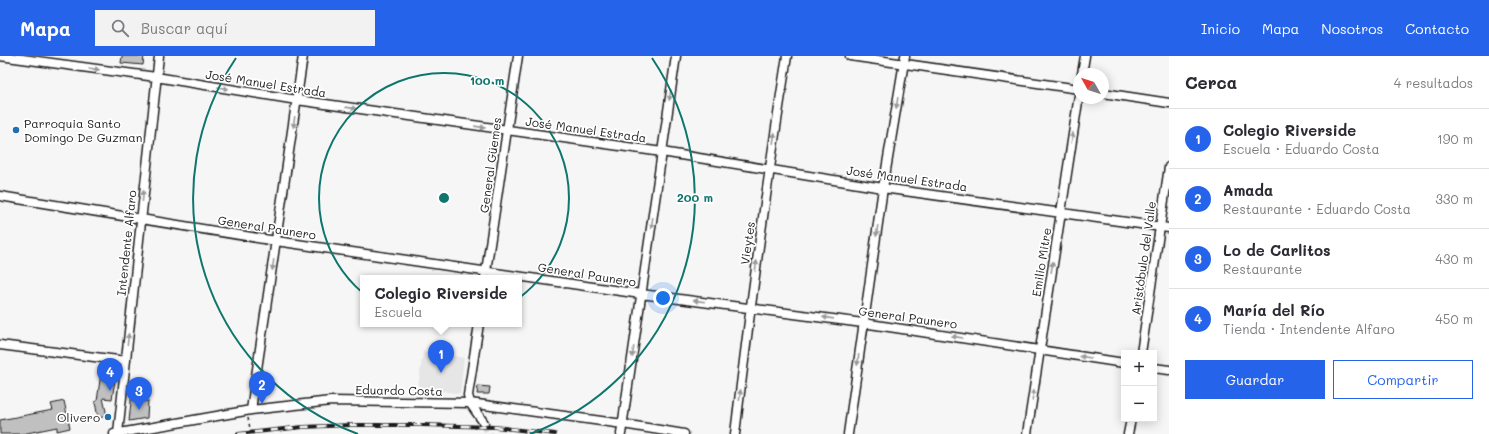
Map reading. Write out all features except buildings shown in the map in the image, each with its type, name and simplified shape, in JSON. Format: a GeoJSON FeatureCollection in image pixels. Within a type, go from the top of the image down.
{"type":"FeatureCollection","features":[{"type":"Feature","properties":{"kind":"street","name":"José Manuel Estrada"},"geometry":{"type":"LineString","coordinates":[[0,56],[507,131],[662,152],[883,188],[1169,228]]}},
{"type":"Feature","properties":{"kind":"street","name":"Intendente Alfaro"},"geometry":{"type":"LineString","coordinates":[[116,434],[126,361],[140,220],[159,56]]}},
{"type":"Feature","properties":{"kind":"street"},"geometry":{"type":"LineString","coordinates":[[249,410],[276,241],[303,56]]}},
{"type":"Feature","properties":{"kind":"street","name":"General Güemes"},"geometry":{"type":"LineString","coordinates":[[486,275],[518,56]]}},
{"type":"Feature","properties":{"kind":"street"},"geometry":{"type":"LineString","coordinates":[[621,434],[676,56]]}},
{"type":"Feature","properties":{"kind":"street","name":"Vieytes"},"geometry":{"type":"LineString","coordinates":[[735,434],[750,307],[787,56]]}},
{"type":"Feature","properties":{"kind":"street"},"geometry":{"type":"LineString","coordinates":[[850,56],[904,60],[1073,88]]}},
{"type":"Feature","properties":{"kind":"street"},"geometry":{"type":"LineString","coordinates":[[1083,68],[1085,56]]}},
{"type":"Feature","properties":{"kind":"street"},"geometry":{"type":"LineString","coordinates":[[848,434],[883,188],[904,60]]}},
{"type":"Feature","properties":{"kind":"street"},"geometry":{"type":"LineString","coordinates":[[1109,94],[1169,103]]}},
{"type":"Feature","properties":{"kind":"street","name":"Emilio Mitre"},"geometry":{"type":"LineString","coordinates":[[1027,434],[1078,104]]}},
{"type":"Feature","properties":{"kind":"street","name":"Aristóbulo del Valle"},"geometry":{"type":"LineString","coordinates":[[1141,350],[1169,167]]}},
{"type":"Feature","properties":{"kind":"street","name":"General Paunero"},"geometry":{"type":"LineString","coordinates":[[0,196],[140,220],[486,275]]}},
{"type":"Feature","properties":{"kind":"street","name":"General Paunero"},"geometry":{"type":"LineString","coordinates":[[522,279],[750,307],[1040,349],[1121,362]]}},
{"type":"Feature","properties":{"kind":"street"},"geometry":{"type":"LineString","coordinates":[[479,327],[468,395],[470,403],[484,423]]}},
{"type":"Feature","properties":{"kind":"street"},"geometry":{"type":"LineString","coordinates":[[0,345],[126,361]]}},
{"type":"Feature","properties":{"kind":"street"},"geometry":{"type":"LineString","coordinates":[[1157,368],[1169,370]]}},
{"type":"Feature","properties":{"kind":"street","name":"Eduardo Costa"},"geometry":{"type":"LineString","coordinates":[[116,434],[249,410],[331,401],[470,403],[684,434]]}},
{"type":"Feature","properties":{"kind":"street"},"geometry":{"type":"LineString","coordinates":[[1128,434],[1130,422]]}},
{"type":"Feature","properties":{"kind":"path"},"geometry":{"type":"LineString","coordinates":[[249,410],[251,434]]}},
{"type":"Feature","properties":{"kind":"shaded area"},"geometry":{"type":"Polygon","coordinates":[[[423,351],[464,358],[460,394],[418,387],[423,351]]]}},
{"type":"Feature","properties":{"kind":"tunnel"},"geometry":{"type":"LineString","coordinates":[[484,423],[490,434]]}},
{"type":"Feature","properties":{"kind":"railway"},"geometry":{"type":"LineString","coordinates":[[238,434],[303,427],[351,425],[495,427],[555,434]]}},
{"type":"Feature","properties":{"kind":"place","name":"Parroquia Santo Domingo De Guzman"},"geometry":{"type":"Point","coordinates":[16,130]}},
{"type":"Feature","properties":{"kind":"place","name":"Colegio Riverside"},"geometry":{"type":"Point","coordinates":[441,373]}},
{"type":"Feature","properties":{"kind":"place","name":"María del Río"},"geometry":{"type":"Point","coordinates":[110,391]}},
{"type":"Feature","properties":{"kind":"place","name":"Amada"},"geometry":{"type":"Point","coordinates":[262,404]}},
{"type":"Feature","properties":{"kind":"place","name":"Lo de Carlitos"},"geometry":{"type":"Point","coordinates":[139,410]}},
{"type":"Feature","properties":{"kind":"place","name":"Olivero"},"geometry":{"type":"Point","coordinates":[108,417]}}]}
